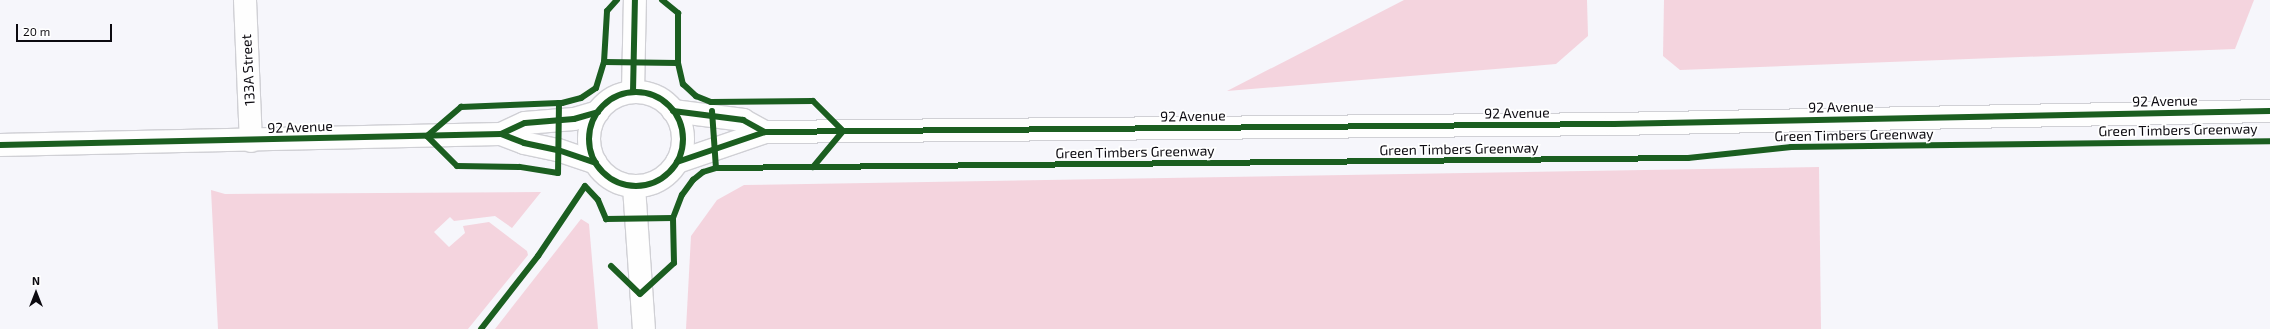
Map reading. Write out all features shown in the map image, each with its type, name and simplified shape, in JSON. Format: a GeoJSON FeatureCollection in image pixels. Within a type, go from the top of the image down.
{"type":"FeatureCollection","features":[{"type":"Feature","properties":{"kind":"main road","name":"133A Street"},"geometry":{"type":"LineString","coordinates":[[245,0],[251,141]]}},
{"type":"Feature","properties":{"kind":"main road"},"geometry":{"type":"LineString","coordinates":[[633,92],[635,0]]}},
{"type":"Feature","properties":{"kind":"main road"},"geometry":{"type":"LineString","coordinates":[[633,92],[652,94],[668,104],[673,111],[680,119],[684,138],[677,162],[669,173],[653,183],[634,187],[617,182],[602,172],[596,163],[589,140],[592,122],[598,112],[615,96],[633,92]]}},
{"type":"Feature","properties":{"kind":"main road"},"geometry":{"type":"LineString","coordinates":[[673,111],[743,120],[764,132]]}},
{"type":"Feature","properties":{"kind":"main road","name":"92 Avenue"},"geometry":{"type":"LineString","coordinates":[[764,132],[1622,124],[2270,111]]}},
{"type":"Feature","properties":{"kind":"main road"},"geometry":{"type":"LineString","coordinates":[[502,134],[525,123],[574,119],[598,112]]}},
{"type":"Feature","properties":{"kind":"main road"},"geometry":{"type":"LineString","coordinates":[[677,162],[764,132]]}},
{"type":"Feature","properties":{"kind":"main road","name":"92 Avenue"},"geometry":{"type":"LineString","coordinates":[[0,145],[251,141],[502,134],[524,143],[558,150],[596,163]]}},
{"type":"Feature","properties":{"kind":"main road"},"geometry":{"type":"LineString","coordinates":[[634,187],[644,329]]}},
{"type":"Feature","properties":{"kind":"shaded area"},"geometry":{"type":"Polygon","coordinates":[[[1404,0],[1587,0],[1588,36],[1556,64],[1227,91],[1404,0]]]}},
{"type":"Feature","properties":{"kind":"shaded area"},"geometry":{"type":"Polygon","coordinates":[[[1664,0],[2254,0],[2235,49],[1680,70],[1663,56],[1664,0]]]}},
{"type":"Feature","properties":{"kind":"shaded area"},"geometry":{"type":"Polygon","coordinates":[[[1819,167],[1821,329],[686,329],[691,236],[717,200],[744,185],[1819,167]]]}},
{"type":"Feature","properties":{"kind":"shaded area"},"geometry":{"type":"Polygon","coordinates":[[[211,190],[225,194],[541,192],[512,228],[495,216],[454,221],[450,217],[434,232],[449,247],[465,233],[463,226],[489,222],[527,251],[528,255],[468,329],[218,329],[211,190]]]}},
{"type":"Feature","properties":{"kind":"shaded area"},"geometry":{"type":"Polygon","coordinates":[[[581,219],[589,224],[598,329],[495,329],[581,219]]]}},
{"type":"Feature","properties":{"kind":"cycle path"},"geometry":{"type":"LineString","coordinates":[[559,103],[558,173],[519,167],[457,166],[427,136],[461,107],[559,103],[562,103],[581,98],[596,88],[604,62],[607,11],[617,0]]}},
{"type":"Feature","properties":{"kind":"cycle path"},"geometry":{"type":"LineString","coordinates":[[633,92],[635,0]]}},
{"type":"Feature","properties":{"kind":"cycle path"},"geometry":{"type":"LineString","coordinates":[[662,0],[678,13],[678,63],[683,84],[696,96],[711,102],[813,101],[843,131],[813,167]]}},
{"type":"Feature","properties":{"kind":"cycle path"},"geometry":{"type":"LineString","coordinates":[[604,62],[678,63]]}},
{"type":"Feature","properties":{"kind":"cycle path"},"geometry":{"type":"LineString","coordinates":[[636,92],[654,96],[669,106],[679,121],[683,139],[679,157],[669,172],[654,182],[636,186],[618,182],[603,172],[593,157],[589,139],[593,121],[603,106],[618,96],[636,92]]}},
{"type":"Feature","properties":{"kind":"cycle path"},"geometry":{"type":"LineString","coordinates":[[673,111],[743,120],[765,132]]}},
{"type":"Feature","properties":{"kind":"cycle path"},"geometry":{"type":"LineString","coordinates":[[712,111],[716,168]]}},
{"type":"Feature","properties":{"kind":"cycle path","name":"Green Timbers Greenway"},"geometry":{"type":"LineString","coordinates":[[677,162],[765,132],[1614,124],[2270,111]]}},
{"type":"Feature","properties":{"kind":"cycle path"},"geometry":{"type":"LineString","coordinates":[[501,134],[525,123],[574,119],[598,112]]}},
{"type":"Feature","properties":{"kind":"cycle path"},"geometry":{"type":"LineString","coordinates":[[0,145],[501,134],[524,143],[558,150],[596,163]]}},
{"type":"Feature","properties":{"kind":"cycle path","name":"Green Timbers Greenway"},"geometry":{"type":"LineString","coordinates":[[611,266],[640,294],[674,263],[673,218],[682,195],[693,180],[703,172],[716,168],[1688,158],[1791,147],[2270,141]]}},
{"type":"Feature","properties":{"kind":"cycle path"},"geometry":{"type":"LineString","coordinates":[[481,329],[538,256],[585,186],[598,200],[606,219],[673,218]]}}]}
